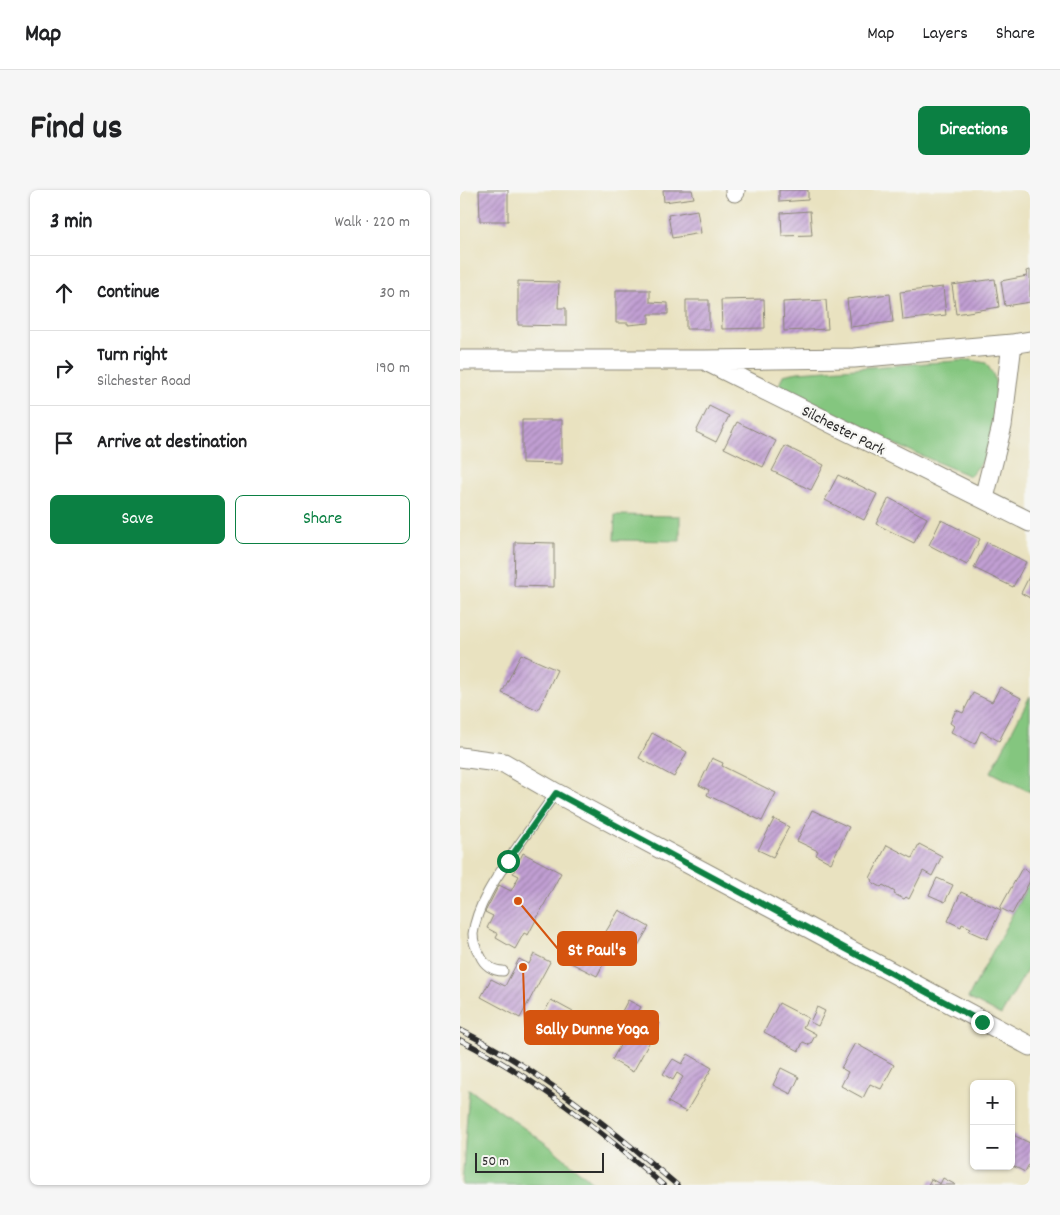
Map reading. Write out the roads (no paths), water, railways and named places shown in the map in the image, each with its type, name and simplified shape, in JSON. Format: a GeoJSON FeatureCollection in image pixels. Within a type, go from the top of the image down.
{"type":"FeatureCollection","features":[{"type":"Feature","properties":{"kind":"street","name":"Silchester Park"},"geometry":{"type":"LineString","coordinates":[[460,360],[854,358],[1021,342],[984,498]]}},
{"type":"Feature","properties":{"kind":"street","name":"Silchester Park"},"geometry":{"type":"LineString","coordinates":[[705,360],[1030,522]]}},
{"type":"Feature","properties":{"kind":"street"},"geometry":{"type":"LineString","coordinates":[[460,758],[504,763],[556,793],[1030,1046]]}},
{"type":"Feature","properties":{"kind":"lane"},"geometry":{"type":"LineString","coordinates":[[503,971],[496,971],[483,962],[478,953],[473,934],[478,917],[487,892],[556,793]]}},
{"type":"Feature","properties":{"kind":"railway"},"geometry":{"type":"LineString","coordinates":[[460,1030],[518,1062],[546,1081],[600,1121],[677,1185]]}},
{"type":"Feature","properties":{"kind":"railway"},"geometry":{"type":"LineString","coordinates":[[460,1040],[514,1070],[566,1106],[663,1185]]}},
{"type":"Feature","properties":{"kind":"place","name":"St Paul's"},"geometry":{"type":"Point","coordinates":[518,901]}},
{"type":"Feature","properties":{"kind":"place","name":"Sally Dunne Yoga"},"geometry":{"type":"Point","coordinates":[523,967]}}]}
